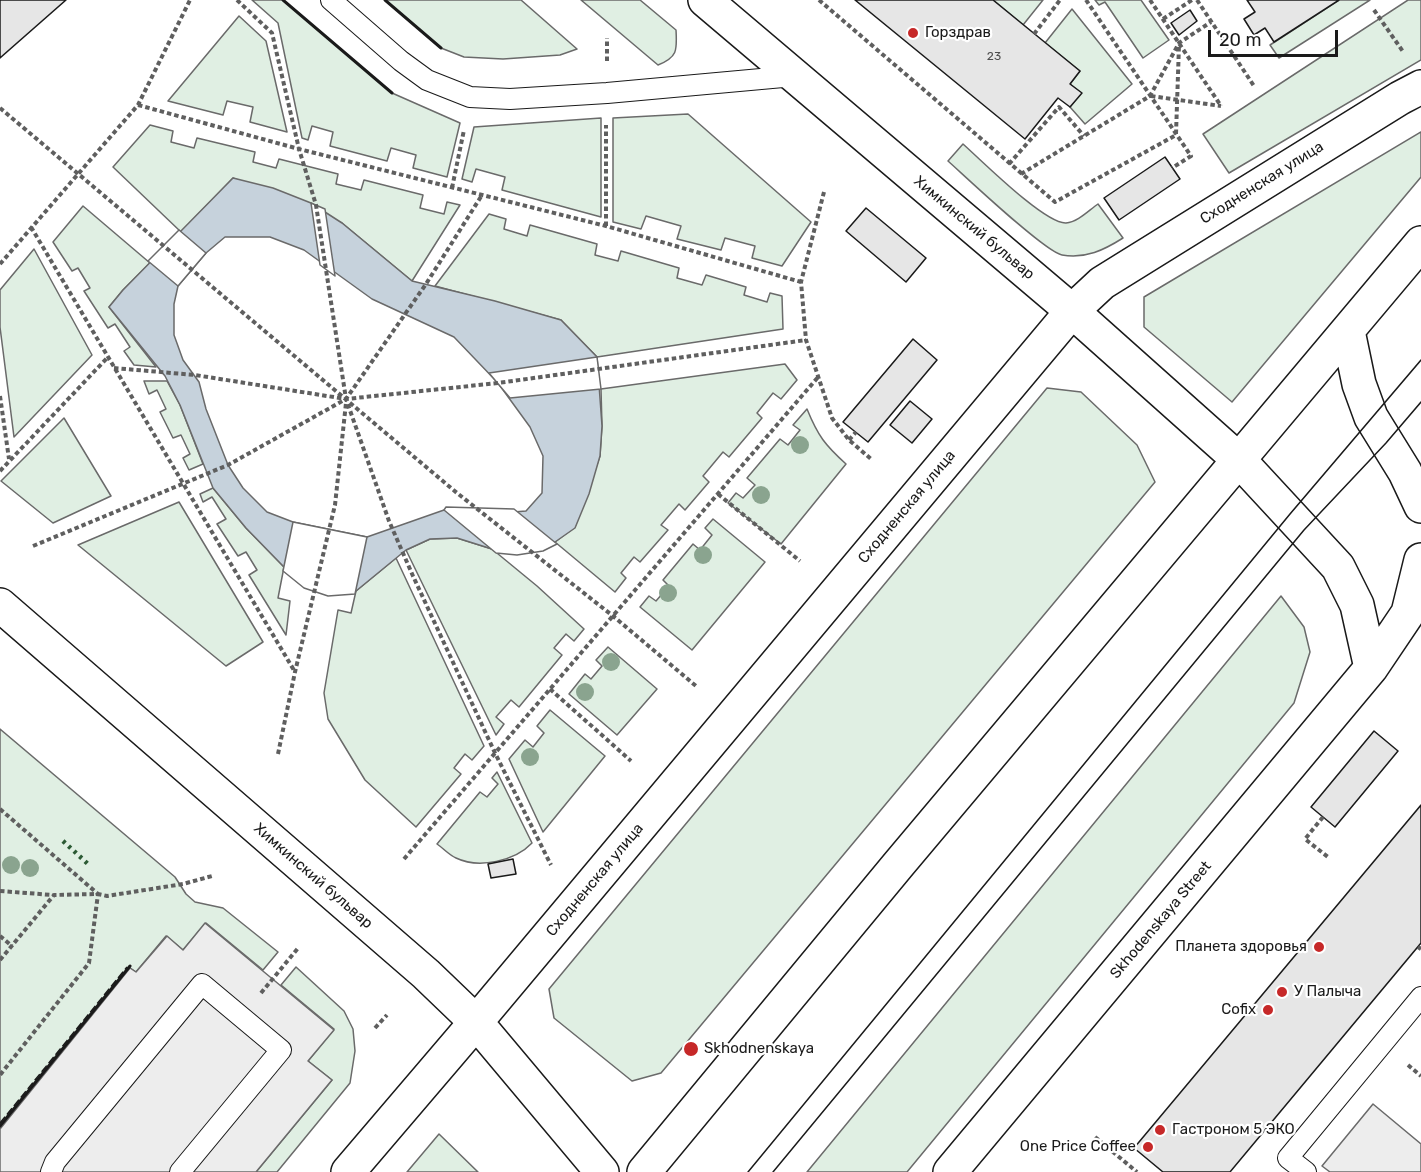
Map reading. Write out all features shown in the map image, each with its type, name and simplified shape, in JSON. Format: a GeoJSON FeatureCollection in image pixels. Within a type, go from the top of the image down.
{"type":"FeatureCollection","features":[{"type":"Feature","properties":{"kind":"main road","name":"Химкинский бульвар"},"geometry":{"type":"LineString","coordinates":[[705,0],[1072,311],[1239,460]]}},
{"type":"Feature","properties":{"kind":"main road","name":"Сходненская улица"},"geometry":{"type":"LineString","coordinates":[[348,1172],[1072,311],[1102,283],[1421,87]]}},
{"type":"Feature","properties":{"kind":"main road"},"geometry":{"type":"LineString","coordinates":[[644,1172],[1421,243]]}},
{"type":"Feature","properties":{"kind":"main road"},"geometry":{"type":"LineString","coordinates":[[1348,331],[1359,384],[1371,417],[1405,472],[1421,506]]}},
{"type":"Feature","properties":{"kind":"main road"},"geometry":{"type":"LineString","coordinates":[[1239,460],[1338,567],[1357,605],[1371,668]]}},
{"type":"Feature","properties":{"kind":"main road"},"geometry":{"type":"LineString","coordinates":[[1415,608],[1421,560]]}},
{"type":"Feature","properties":{"kind":"main road","name":"Химкинский бульвар"},"geometry":{"type":"LineString","coordinates":[[0,605],[426,974],[476,1022],[602,1172]]}},
{"type":"Feature","properties":{"kind":"main road","name":"Skhodenskaya Street"},"geometry":{"type":"LineString","coordinates":[[950,1172],[1371,668],[1415,608]]}},
{"type":"Feature","properties":{"kind":"lane"},"geometry":{"type":"LineString","coordinates":[[331,0],[401,61],[427,80],[470,97],[510,99],[607,93],[794,76]]}},
{"type":"Feature","properties":{"kind":"lane"},"geometry":{"type":"LineString","coordinates":[[55,1169],[202,984],[281,1050],[180,1172]]}},
{"type":"Feature","properties":{"kind":"lane"},"geometry":{"type":"LineString","coordinates":[[1306,1172],[1288,1158],[1421,997]]}},
{"type":"Feature","properties":{"kind":"path"},"geometry":{"type":"LineString","coordinates":[[0,264],[138,105],[190,0]]}},
{"type":"Feature","properties":{"kind":"path"},"geometry":{"type":"LineString","coordinates":[[237,0],[272,33],[299,149],[316,205],[346,399],[389,521],[412,576],[550,865]]}},
{"type":"Feature","properties":{"kind":"path"},"geometry":{"type":"LineString","coordinates":[[819,0],[1055,202],[1176,135]]}},
{"type":"Feature","properties":{"kind":"path"},"geometry":{"type":"LineString","coordinates":[[1034,34],[1060,0]]}},
{"type":"Feature","properties":{"kind":"path"},"geometry":{"type":"LineString","coordinates":[[1086,0],[1191,156],[1172,168]]}},
{"type":"Feature","properties":{"kind":"path"},"geometry":{"type":"LineString","coordinates":[[1150,0],[1221,106],[1150,96]]}},
{"type":"Feature","properties":{"kind":"path"},"geometry":{"type":"LineString","coordinates":[[1163,19],[1192,0]]}},
{"type":"Feature","properties":{"kind":"path"},"geometry":{"type":"LineString","coordinates":[[1197,0],[1254,86]]}},
{"type":"Feature","properties":{"kind":"path"},"geometry":{"type":"LineString","coordinates":[[1374,10],[1407,58]]}},
{"type":"Feature","properties":{"kind":"path"},"geometry":{"type":"LineString","coordinates":[[1022,174],[1150,96],[1179,43],[1211,22]]}},
{"type":"Feature","properties":{"kind":"path"},"geometry":{"type":"LineString","coordinates":[[607,38],[607,68]]}},
{"type":"Feature","properties":{"kind":"path"},"geometry":{"type":"LineString","coordinates":[[1176,135],[1179,99],[1179,43]]}},
{"type":"Feature","properties":{"kind":"path"},"geometry":{"type":"LineString","coordinates":[[138,105],[299,149],[606,226],[801,282]]}},
{"type":"Feature","properties":{"kind":"path"},"geometry":{"type":"LineString","coordinates":[[1009,164],[1059,107],[1084,136]]}},
{"type":"Feature","properties":{"kind":"path"},"geometry":{"type":"LineString","coordinates":[[0,108],[457,494],[613,616],[696,686]]}},
{"type":"Feature","properties":{"kind":"path"},"geometry":{"type":"LineString","coordinates":[[606,118],[606,226]]}},
{"type":"Feature","properties":{"kind":"path"},"geometry":{"type":"LineString","coordinates":[[452,188],[466,122]]}},
{"type":"Feature","properties":{"kind":"path"},"geometry":{"type":"LineString","coordinates":[[824,192],[801,282],[806,340],[832,418],[849,440],[871,459]]}},
{"type":"Feature","properties":{"kind":"path"},"geometry":{"type":"LineString","coordinates":[[33,546],[228,465],[346,399],[426,284],[482,195]]}},
{"type":"Feature","properties":{"kind":"path"},"geometry":{"type":"LineString","coordinates":[[31,227],[295,672]]}},
{"type":"Feature","properties":{"kind":"path"},"geometry":{"type":"LineString","coordinates":[[114,368],[195,375],[346,399],[498,383],[806,340]]}},
{"type":"Feature","properties":{"kind":"path"},"geometry":{"type":"LineString","coordinates":[[0,471],[108,357]]}},
{"type":"Feature","properties":{"kind":"path"},"geometry":{"type":"LineString","coordinates":[[404,859],[819,376]]}},
{"type":"Feature","properties":{"kind":"path"},"geometry":{"type":"LineString","coordinates":[[0,396],[9,460]]}},
{"type":"Feature","properties":{"kind":"path"},"geometry":{"type":"LineString","coordinates":[[278,754],[335,505],[346,399]]}},
{"type":"Feature","properties":{"kind":"path"},"geometry":{"type":"LineString","coordinates":[[849,440],[856,432]]}},
{"type":"Feature","properties":{"kind":"path"},"geometry":{"type":"LineString","coordinates":[[718,494],[800,561]]}},
{"type":"Feature","properties":{"kind":"path"},"geometry":{"type":"LineString","coordinates":[[550,689],[631,760]]}},
{"type":"Feature","properties":{"kind":"path"},"geometry":{"type":"LineString","coordinates":[[0,809],[98,894]]}},
{"type":"Feature","properties":{"kind":"path"},"geometry":{"type":"LineString","coordinates":[[1323,817],[1305,838],[1328,857]]}},
{"type":"Feature","properties":{"kind":"path"},"geometry":{"type":"LineString","coordinates":[[0,891],[107,896],[183,884],[212,876]]}},
{"type":"Feature","properties":{"kind":"path"},"geometry":{"type":"LineString","coordinates":[[0,1075],[89,963],[98,894]]}},
{"type":"Feature","properties":{"kind":"path"},"geometry":{"type":"LineString","coordinates":[[0,960],[54,895]]}},
{"type":"Feature","properties":{"kind":"path"},"geometry":{"type":"LineString","coordinates":[[0,936],[12,946]]}},
{"type":"Feature","properties":{"kind":"path"},"geometry":{"type":"LineString","coordinates":[[242,1017],[298,947]]}},
{"type":"Feature","properties":{"kind":"path"},"geometry":{"type":"LineString","coordinates":[[375,1028],[387,1015]]}},
{"type":"Feature","properties":{"kind":"path"},"geometry":{"type":"LineString","coordinates":[[1095,1137],[1137,1172]]}},
{"type":"Feature","properties":{"kind":"green space"},"geometry":{"type":"Polygon","coordinates":[[[252,0],[283,0],[392,93],[460,123],[447,177],[413,168],[416,155],[391,148],[387,161],[330,146],[333,132],[312,126],[308,140],[302,138],[278,23],[252,0]]]}},
{"type":"Feature","properties":{"kind":"green space"},"geometry":{"type":"Polygon","coordinates":[[[385,0],[521,0],[577,49],[560,55],[503,59],[464,57],[441,48],[385,0]]]}},
{"type":"Feature","properties":{"kind":"green space"},"geometry":{"type":"Polygon","coordinates":[[[581,0],[640,0],[676,30],[676,48],[673,56],[658,65],[581,0]]]}},
{"type":"Feature","properties":{"kind":"green space"},"geometry":{"type":"Polygon","coordinates":[[[993,0],[1043,0],[1023,25],[993,0]]]}},
{"type":"Feature","properties":{"kind":"green space"},"geometry":{"type":"Polygon","coordinates":[[[1095,0],[1141,0],[1169,40],[1143,58],[1105,2],[1099,5],[1095,0]]]}},
{"type":"Feature","properties":{"kind":"green space"},"geometry":{"type":"Polygon","coordinates":[[[1339,0],[1370,0],[1279,58],[1270,45],[1339,0]]]}},
{"type":"Feature","properties":{"kind":"green space"},"geometry":{"type":"Polygon","coordinates":[[[1408,0],[1421,0],[1421,60],[1229,173],[1203,134],[1408,0]]]}},
{"type":"Feature","properties":{"kind":"green space"},"geometry":{"type":"Polygon","coordinates":[[[1072,9],[1132,84],[1085,124],[1070,107],[1081,93],[1070,84],[1080,71],[1045,43],[1072,9]]]}},
{"type":"Feature","properties":{"kind":"green space"},"geometry":{"type":"Polygon","coordinates":[[[239,16],[266,41],[287,132],[250,122],[253,107],[227,101],[223,115],[168,101],[239,16]]]}},
{"type":"Feature","properties":{"kind":"green space"},"geometry":{"type":"Polygon","coordinates":[[[688,114],[811,222],[782,266],[752,258],[755,246],[725,238],[721,250],[677,239],[681,226],[646,216],[641,229],[613,222],[613,118],[688,114]]]}},
{"type":"Feature","properties":{"kind":"green space"},"geometry":{"type":"Polygon","coordinates":[[[601,118],[601,217],[502,190],[505,177],[476,169],[472,182],[462,179],[474,127],[601,118]]]}},
{"type":"Feature","properties":{"kind":"green space"},"geometry":{"type":"Polygon","coordinates":[[[150,125],[173,131],[171,142],[194,148],[197,138],[255,152],[253,162],[276,168],[279,159],[338,174],[336,184],[361,190],[364,180],[423,195],[420,208],[444,214],[447,202],[460,205],[412,281],[342,223],[233,178],[181,232],[113,167],[150,125]]]}},
{"type":"Feature","properties":{"kind":"green space"},"geometry":{"type":"Polygon","coordinates":[[[1421,132],[1421,177],[1232,402],[1144,327],[1144,297],[1421,132]]]}},
{"type":"Feature","properties":{"kind":"green space"},"geometry":{"type":"Polygon","coordinates":[[[963,144],[1029,203],[1056,221],[1070,222],[1098,204],[1123,238],[1102,250],[1087,255],[1062,255],[1053,251],[1023,228],[948,161],[963,144]]]}},
{"type":"Feature","properties":{"kind":"green space"},"geometry":{"type":"Polygon","coordinates":[[[83,206],[150,263],[109,307],[156,367],[134,365],[124,351],[130,347],[115,324],[108,328],[84,291],[90,288],[78,268],[72,271],[53,242],[83,206]]]}},
{"type":"Feature","properties":{"kind":"green space"},"geometry":{"type":"Polygon","coordinates":[[[489,214],[506,219],[504,229],[527,236],[530,225],[597,244],[595,255],[618,261],[621,251],[679,268],[677,278],[702,285],[706,275],[746,287],[744,295],[767,302],[770,293],[782,296],[783,329],[597,357],[561,320],[435,286],[489,214]]]}},
{"type":"Feature","properties":{"kind":"green space"},"geometry":{"type":"Polygon","coordinates":[[[34,249],[92,355],[14,437],[0,327],[0,290],[34,249]]]}},
{"type":"Feature","properties":{"kind":"green space"},"geometry":{"type":"Polygon","coordinates":[[[785,364],[797,380],[781,399],[773,393],[757,413],[762,418],[729,457],[723,452],[703,476],[709,482],[685,510],[679,504],[661,525],[668,530],[640,562],[634,557],[621,573],[626,578],[615,592],[555,542],[575,527],[600,456],[601,389],[785,364]]]}},
{"type":"Feature","properties":{"kind":"green space"},"geometry":{"type":"Polygon","coordinates":[[[144,381],[167,381],[180,405],[203,464],[189,470],[183,458],[190,454],[181,435],[173,438],[160,412],[166,409],[157,390],[149,394],[144,381]]]}},
{"type":"Feature","properties":{"kind":"green space"},"geometry":{"type":"Polygon","coordinates":[[[1047,388],[1081,392],[1137,445],[1155,482],[661,1073],[632,1081],[554,1018],[549,989],[1047,388]]]}},
{"type":"Feature","properties":{"kind":"green space"},"geometry":{"type":"Polygon","coordinates":[[[807,409],[823,440],[846,464],[781,544],[728,503],[736,493],[743,498],[755,485],[747,478],[780,439],[788,445],[800,430],[793,425],[807,409]]]}},
{"type":"Feature","properties":{"kind":"green space"},"geometry":{"type":"Polygon","coordinates":[[[64,418],[111,496],[53,523],[1,481],[64,418]]]}},
{"type":"Feature","properties":{"kind":"green space"},"geometry":{"type":"Polygon","coordinates":[[[213,488],[246,528],[284,567],[278,598],[290,601],[286,635],[249,575],[257,570],[246,552],[238,556],[217,524],[226,519],[212,497],[203,502],[200,494],[213,488]]]}},
{"type":"Feature","properties":{"kind":"green space"},"geometry":{"type":"Polygon","coordinates":[[[179,502],[263,642],[226,666],[78,545],[179,502]]]}},
{"type":"Feature","properties":{"kind":"green space"},"geometry":{"type":"Polygon","coordinates":[[[713,519],[765,562],[692,650],[640,607],[649,596],[656,601],[669,586],[663,580],[693,544],[700,550],[712,535],[705,528],[713,519]]]}},
{"type":"Feature","properties":{"kind":"green space"},"geometry":{"type":"Polygon","coordinates":[[[457,538],[492,549],[584,629],[574,641],[566,634],[554,648],[562,655],[519,707],[511,700],[496,717],[504,724],[496,735],[406,550],[430,539],[457,538]]]}},
{"type":"Feature","properties":{"kind":"green space"},"geometry":{"type":"Polygon","coordinates":[[[396,558],[484,746],[472,760],[465,754],[454,768],[461,774],[416,827],[365,780],[328,719],[324,693],[338,610],[351,613],[356,591],[396,558]]]}},
{"type":"Feature","properties":{"kind":"green space"},"geometry":{"type":"Polygon","coordinates":[[[1281,596],[1304,627],[1310,652],[1294,703],[907,1172],[807,1172],[1281,596]]]}},
{"type":"Feature","properties":{"kind":"green space"},"geometry":{"type":"Polygon","coordinates":[[[608,647],[657,689],[617,735],[569,694],[585,674],[591,679],[602,666],[596,660],[608,647]]]}},
{"type":"Feature","properties":{"kind":"green space"},"geometry":{"type":"Polygon","coordinates":[[[550,710],[605,756],[543,832],[509,759],[525,740],[533,747],[544,733],[537,726],[550,710]]]}},
{"type":"Feature","properties":{"kind":"green space"},"geometry":{"type":"Polygon","coordinates":[[[0,729],[175,877],[186,894],[195,902],[223,908],[278,952],[263,970],[206,923],[183,950],[166,936],[136,972],[130,968],[0,1129],[0,729]]]}},
{"type":"Feature","properties":{"kind":"green space"},"geometry":{"type":"Polygon","coordinates":[[[497,772],[532,843],[507,859],[475,863],[456,858],[437,844],[480,792],[487,797],[498,784],[492,778],[497,772]]]}},
{"type":"Feature","properties":{"kind":"green space"},"geometry":{"type":"Polygon","coordinates":[[[296,967],[344,1011],[353,1029],[355,1051],[350,1083],[277,1172],[256,1172],[332,1080],[308,1061],[334,1029],[281,985],[296,967]]]}},
{"type":"Feature","properties":{"kind":"green space"},"geometry":{"type":"Polygon","coordinates":[[[439,1134],[478,1172],[407,1172],[439,1134]]]}},
{"type":"Feature","properties":{"kind":"shaded area"},"geometry":{"type":"Polygon","coordinates":[[[233,178],[273,188],[311,203],[342,223],[412,281],[561,320],[597,357],[602,426],[600,456],[589,494],[575,528],[542,548],[492,549],[457,538],[430,539],[406,550],[356,591],[305,585],[246,528],[213,488],[180,405],[165,376],[109,307],[233,178]],[[225,237],[206,253],[178,286],[174,304],[174,335],[183,360],[199,382],[206,409],[228,465],[243,488],[267,512],[293,522],[367,537],[444,510],[501,513],[526,511],[542,493],[543,456],[530,427],[498,383],[454,337],[372,299],[304,250],[270,237],[225,237]]]}},
{"type":"Feature","properties":{"kind":"shaded area"},"geometry":{"type":"Polygon","coordinates":[[[205,923],[334,1030],[308,1061],[332,1080],[256,1172],[0,1172],[0,1129],[130,968],[136,972],[167,936],[183,950],[205,923]]]}},
{"type":"Feature","properties":{"kind":"shaded area"},"geometry":{"type":"Polygon","coordinates":[[[1373,1104],[1421,1144],[1421,1172],[1330,1172],[1322,1166],[1373,1104]]]}},
{"type":"Feature","properties":{"kind":"pier"},"geometry":{"type":"Polygon","coordinates":[[[311,203],[325,209],[335,276],[320,265],[311,203]]]}},
{"type":"Feature","properties":{"kind":"pier"},"geometry":{"type":"Polygon","coordinates":[[[179,230],[206,253],[178,286],[148,261],[179,230]]]}},
{"type":"Feature","properties":{"kind":"pier"},"geometry":{"type":"Polygon","coordinates":[[[597,357],[601,389],[510,398],[489,373],[597,357]]]}},
{"type":"Feature","properties":{"kind":"pier"},"geometry":{"type":"Polygon","coordinates":[[[446,507],[514,509],[557,544],[543,551],[517,555],[496,553],[444,510],[446,507]]]}},
{"type":"Feature","properties":{"kind":"pier"},"geometry":{"type":"Polygon","coordinates":[[[293,522],[367,537],[355,594],[328,596],[304,588],[283,571],[293,522]]]}},
{"type":"Feature","properties":{"kind":"building"},"geometry":{"type":"Polygon","coordinates":[[[0,0],[66,0],[0,58],[0,0]]]}},
{"type":"Feature","properties":{"kind":"building"},"geometry":{"type":"Polygon","coordinates":[[[855,0],[993,0],[1080,71],[1070,84],[1082,93],[1070,107],[1058,98],[1025,139],[855,0]]]}},
{"type":"Feature","properties":{"kind":"building"},"geometry":{"type":"Polygon","coordinates":[[[1247,0],[1339,0],[1274,42],[1265,28],[1254,35],[1244,19],[1255,12],[1247,0]]]}},
{"type":"Feature","properties":{"kind":"building"},"geometry":{"type":"Polygon","coordinates":[[[1190,10],[1197,21],[1179,35],[1171,23],[1190,10]]]}},
{"type":"Feature","properties":{"kind":"building"},"geometry":{"type":"Polygon","coordinates":[[[1165,157],[1180,179],[1119,220],[1104,198],[1165,157]]]}},
{"type":"Feature","properties":{"kind":"building"},"geometry":{"type":"Polygon","coordinates":[[[866,208],[926,258],[906,282],[846,231],[866,208]]]}},
{"type":"Feature","properties":{"kind":"building"},"geometry":{"type":"Polygon","coordinates":[[[913,339],[937,360],[868,442],[843,422],[913,339]]]}},
{"type":"Feature","properties":{"kind":"building"},"geometry":{"type":"Polygon","coordinates":[[[910,401],[932,419],[912,443],[890,425],[910,401]]]}},
{"type":"Feature","properties":{"kind":"building"},"geometry":{"type":"Polygon","coordinates":[[[1374,731],[1398,751],[1335,827],[1311,807],[1374,731]]]}},
{"type":"Feature","properties":{"kind":"building"},"geometry":{"type":"Polygon","coordinates":[[[1421,805],[1421,943],[1230,1172],[1163,1172],[1134,1148],[1421,805]]]}},
{"type":"Feature","properties":{"kind":"building"},"geometry":{"type":"Polygon","coordinates":[[[513,859],[516,874],[491,878],[488,864],[513,859]]]}},
{"type":"Feature","properties":{"kind":"tram line"},"geometry":{"type":"LineString","coordinates":[[748,1172],[1290,514],[1421,360]]}},
{"type":"Feature","properties":{"kind":"tram line"},"geometry":{"type":"LineString","coordinates":[[773,1172],[1304,530],[1386,443],[1421,402]]}},
{"type":"Feature","properties":{"kind":"hedge"},"geometry":{"type":"LineString","coordinates":[[63,841],[88,864]]}},
{"type":"Feature","properties":{"kind":"fence"},"geometry":{"type":"LineString","coordinates":[[0,1123],[127,967]]}},
{"type":"Feature","properties":{"kind":"wall"},"geometry":{"type":"LineString","coordinates":[[283,0],[392,93]]}},
{"type":"Feature","properties":{"kind":"wall"},"geometry":{"type":"LineString","coordinates":[[385,0],[441,48]]}},
{"type":"Feature","properties":{"kind":"wall"},"geometry":{"type":"LineString","coordinates":[[0,1126],[130,966]]}},
{"type":"Feature","properties":{"kind":"place","name":"Горздрав"},"geometry":{"type":"Point","coordinates":[913,33]}},
{"type":"Feature","properties":{"kind":"place","name":"Планета здоровья"},"geometry":{"type":"Point","coordinates":[1319,947]}},
{"type":"Feature","properties":{"kind":"place","name":"У Палыча"},"geometry":{"type":"Point","coordinates":[1282,992]}},
{"type":"Feature","properties":{"kind":"place","name":"Cofix"},"geometry":{"type":"Point","coordinates":[1268,1010]}},
{"type":"Feature","properties":{"kind":"place","name":"Skhodnenskaya"},"geometry":{"type":"Point","coordinates":[691,1049]}},
{"type":"Feature","properties":{"kind":"place","name":"Гастроном 5 ЭКО"},"geometry":{"type":"Point","coordinates":[1160,1130]}},
{"type":"Feature","properties":{"kind":"place","name":"One Price Coffee"},"geometry":{"type":"Point","coordinates":[1148,1147]}}]}
